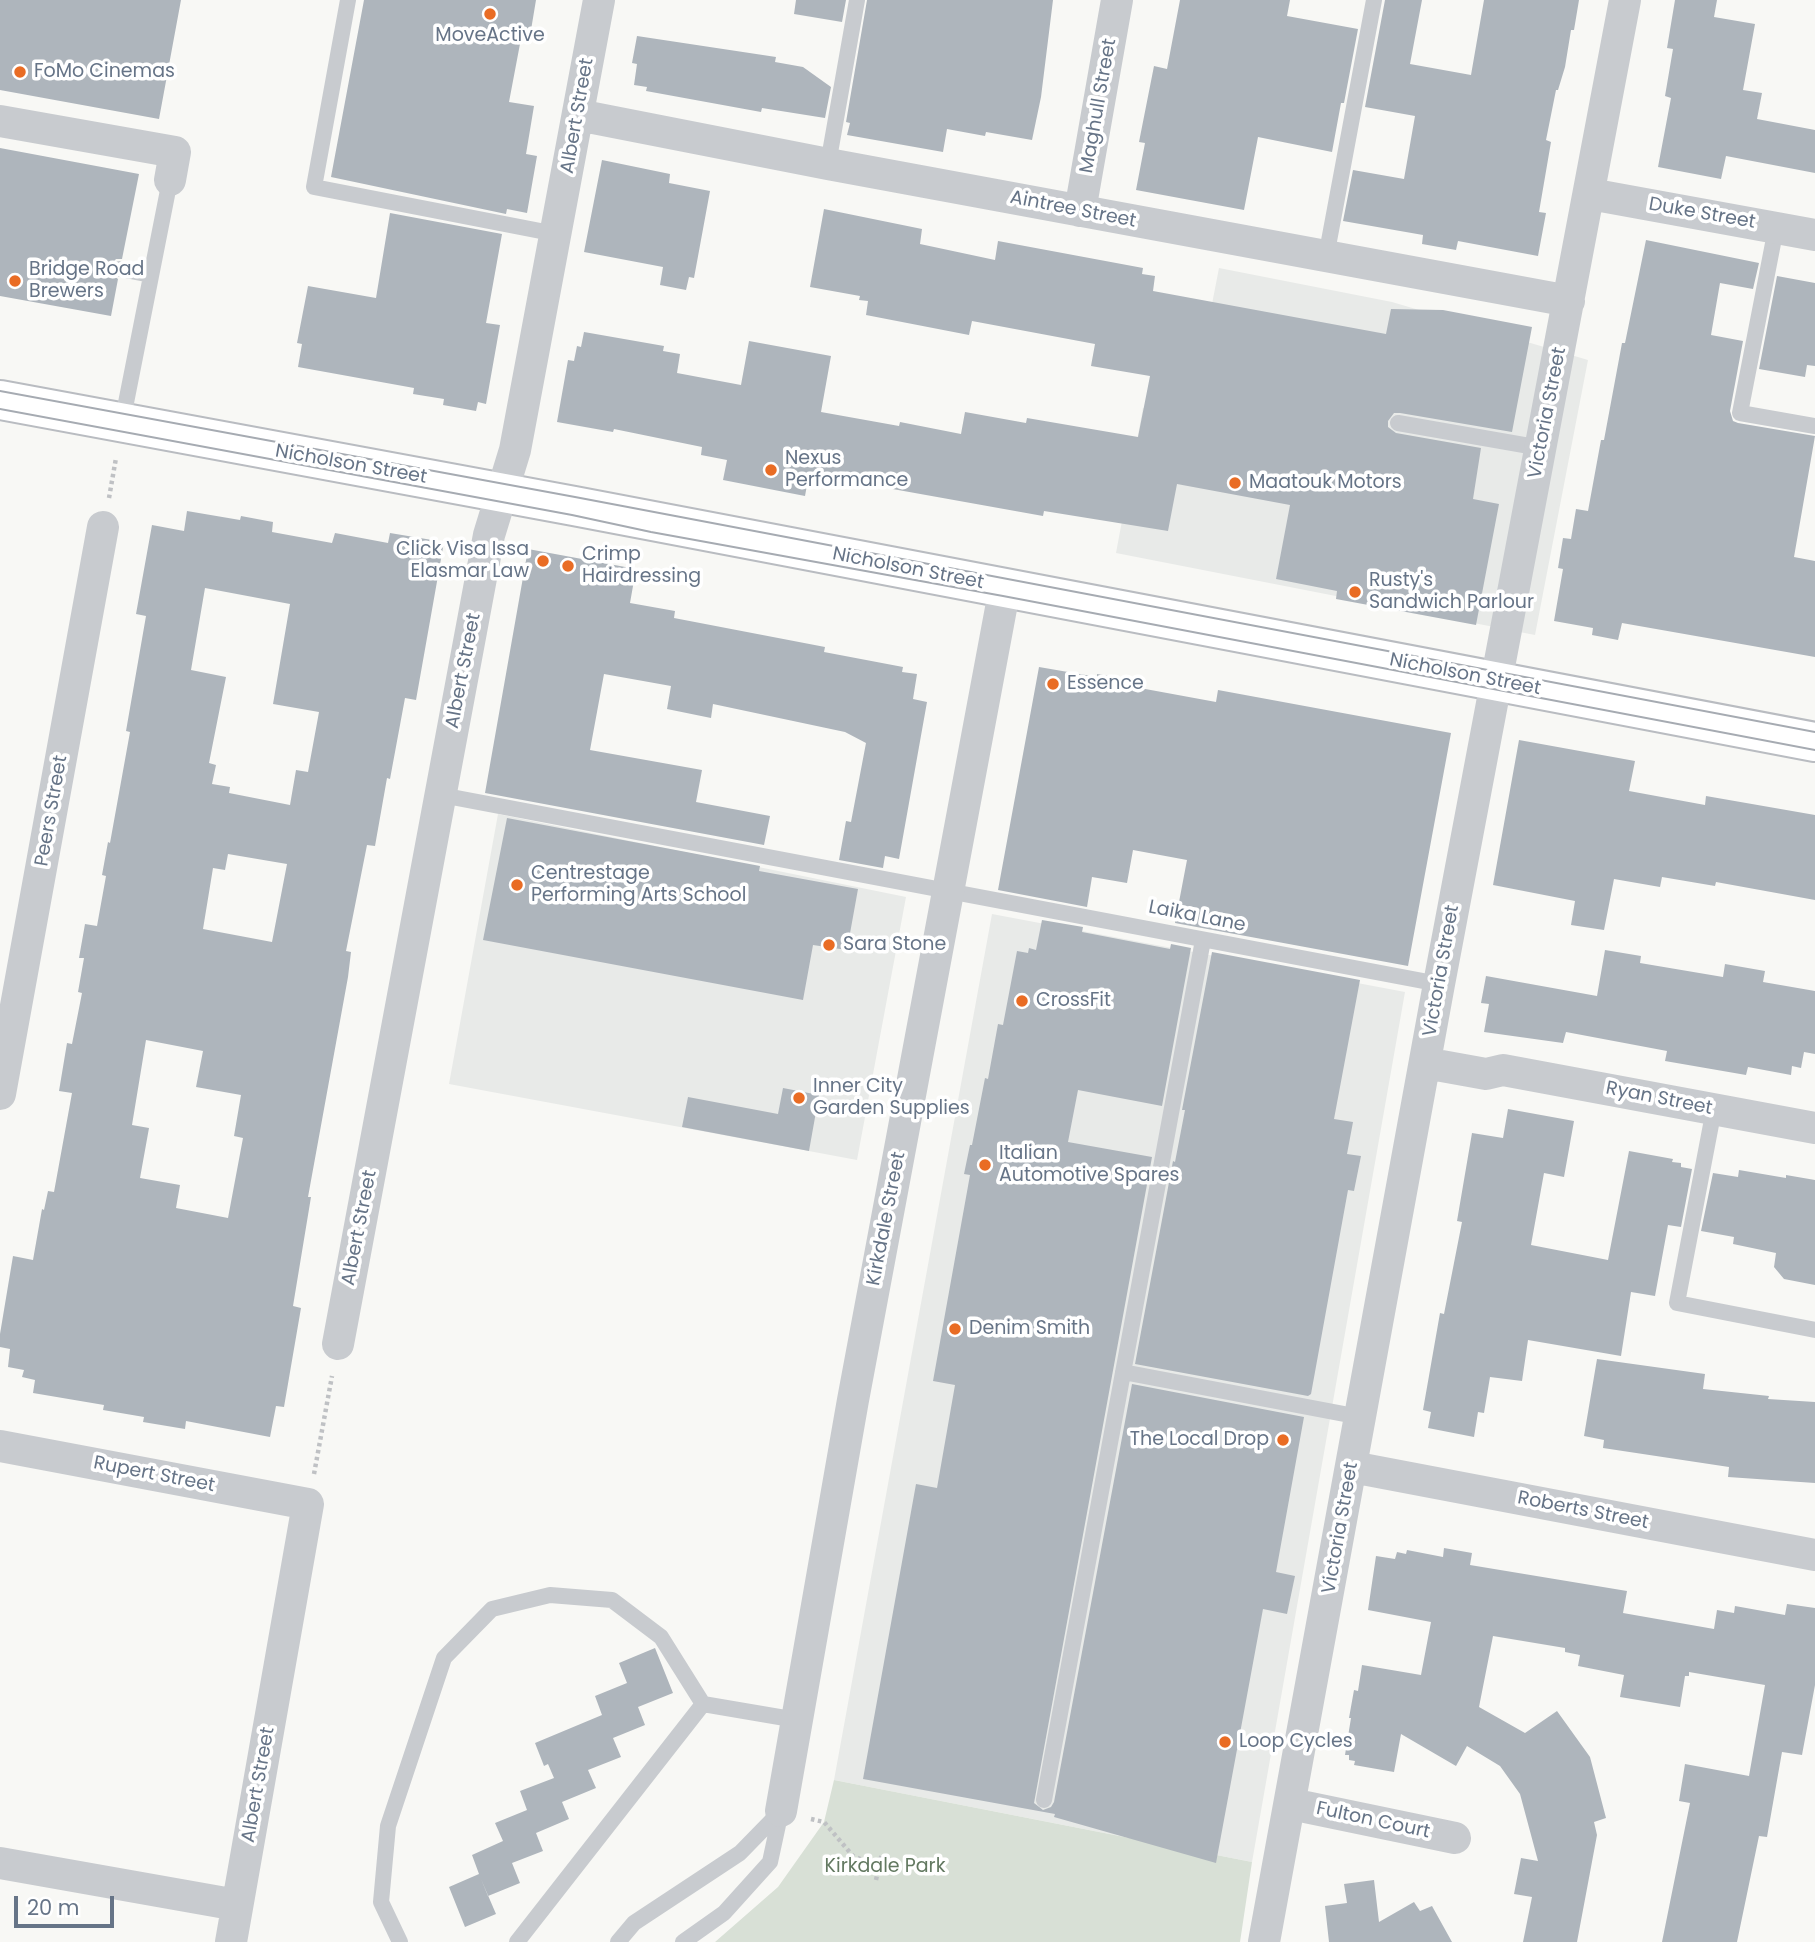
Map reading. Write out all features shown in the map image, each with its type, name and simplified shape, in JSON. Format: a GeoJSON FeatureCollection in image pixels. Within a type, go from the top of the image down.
{"type":"FeatureCollection","features":[{"type":"Feature","properties":{"kind":"main road","name":"Nicholson Street"},"geometry":{"type":"LineString","coordinates":[[0,400],[501,492],[1815,742]]}},
{"type":"Feature","properties":{"kind":"street","name":"Albert Street"},"geometry":{"type":"LineString","coordinates":[[338,1344],[491,528],[515,450],[599,0]]}},
{"type":"Feature","properties":{"kind":"street","name":"Maghull Street"},"geometry":{"type":"LineString","coordinates":[[1080,211],[1117,0]]}},
{"type":"Feature","properties":{"kind":"street","name":"Victoria Street"},"geometry":{"type":"LineString","coordinates":[[1264,1942],[1438,984],[1625,0]]}},
{"type":"Feature","properties":{"kind":"street","name":"Aintree Street"},"geometry":{"type":"LineString","coordinates":[[578,115],[1569,301]]}},
{"type":"Feature","properties":{"kind":"street"},"geometry":{"type":"LineString","coordinates":[[0,121],[175,152],[170,180]]}},
{"type":"Feature","properties":{"kind":"street","name":"Duke Street"},"geometry":{"type":"LineString","coordinates":[[1590,194],[1815,235]]}},
{"type":"Feature","properties":{"kind":"street","name":"Peers Street"},"geometry":{"type":"LineString","coordinates":[[0,1094],[103,527]]}},
{"type":"Feature","properties":{"kind":"street","name":"Kirkdale Street"},"geometry":{"type":"LineString","coordinates":[[781,1811],[855,1386],[1005,587]]}},
{"type":"Feature","properties":{"kind":"street","name":"Ryan Street"},"geometry":{"type":"LineString","coordinates":[[1427,1055],[1488,1057],[1503,1070],[1815,1128]]}},
{"type":"Feature","properties":{"kind":"street","name":"Rupert Street"},"geometry":{"type":"LineString","coordinates":[[0,1446],[308,1504]]}},
{"type":"Feature","properties":{"kind":"street","name":"Roberts Street"},"geometry":{"type":"LineString","coordinates":[[1352,1467],[1815,1556]]}},
{"type":"Feature","properties":{"kind":"street","name":"Albert Street"},"geometry":{"type":"LineString","coordinates":[[231,1942],[308,1504]]}},
{"type":"Feature","properties":{"kind":"street","name":"Fulton Court"},"geometry":{"type":"LineString","coordinates":[[1291,1804],[1455,1838]]}},
{"type":"Feature","properties":{"kind":"street"},"geometry":{"type":"LineString","coordinates":[[0,1863],[237,1905]]}},
{"type":"Feature","properties":{"kind":"lane"},"geometry":{"type":"LineString","coordinates":[[348,0],[314,187],[556,234]]}},
{"type":"Feature","properties":{"kind":"lane"},"geometry":{"type":"LineString","coordinates":[[828,164],[857,0]]}},
{"type":"Feature","properties":{"kind":"lane"},"geometry":{"type":"LineString","coordinates":[[1326,257],[1374,0]]}},
{"type":"Feature","properties":{"kind":"lane"},"geometry":{"type":"LineString","coordinates":[[122,423],[170,180]]}},
{"type":"Feature","properties":{"kind":"lane"},"geometry":{"type":"LineString","coordinates":[[1776,228],[1741,413],[1815,426]]}},
{"type":"Feature","properties":{"kind":"lane"},"geometry":{"type":"LineString","coordinates":[[120,269],[152,275]]}},
{"type":"Feature","properties":{"kind":"lane"},"geometry":{"type":"LineString","coordinates":[[1398,423],[1541,448]]}},
{"type":"Feature","properties":{"kind":"lane","name":"Laika Lane"},"geometry":{"type":"LineString","coordinates":[[441,794],[1438,984]]}},
{"type":"Feature","properties":{"kind":"lane"},"geometry":{"type":"LineString","coordinates":[[1044,1800],[1203,940]]}},
{"type":"Feature","properties":{"kind":"lane"},"geometry":{"type":"LineString","coordinates":[[1714,1109],[1677,1303],[1815,1330]]}},
{"type":"Feature","properties":{"kind":"lane"},"geometry":{"type":"LineString","coordinates":[[1123,1372],[1360,1417]]}},
{"type":"Feature","properties":{"kind":"lane"},"geometry":{"type":"LineString","coordinates":[[400,1942],[382,1902],[388,1826],[444,1658],[492,1609],[551,1595],[612,1600],[661,1637],[703,1704],[797,1720]]}},
{"type":"Feature","properties":{"kind":"lane"},"geometry":{"type":"LineString","coordinates":[[517,1942],[703,1704]]}},
{"type":"Feature","properties":{"kind":"lane"},"geometry":{"type":"LineString","coordinates":[[618,1942],[634,1923],[740,1853],[781,1811]]}},
{"type":"Feature","properties":{"kind":"lane"},"geometry":{"type":"LineString","coordinates":[[683,1942],[724,1913],[770,1862],[781,1811]]}},
{"type":"Feature","properties":{"kind":"path"},"geometry":{"type":"LineString","coordinates":[[103,527],[122,423]]}},
{"type":"Feature","properties":{"kind":"path"},"geometry":{"type":"LineString","coordinates":[[308,1504],[338,1344]]}},
{"type":"Feature","properties":{"kind":"path"},"geometry":{"type":"LineString","coordinates":[[781,1811],[824,1822],[853,1856],[881,1867]]}},
{"type":"Feature","properties":{"kind":"path"},"geometry":{"type":"LineString","coordinates":[[876,1880],[882,1853]]}},
{"type":"Feature","properties":{"kind":"shaded area"},"geometry":{"type":"Polygon","coordinates":[[[1219,268],[1392,302],[1588,360],[1535,635],[1116,553],[1143,408],[1190,417],[1219,268]]]}},
{"type":"Feature","properties":{"kind":"shaded area"},"geometry":{"type":"Polygon","coordinates":[[[498,814],[906,897],[857,1160],[449,1084],[498,814]]]}},
{"type":"Feature","properties":{"kind":"shaded area"},"geometry":{"type":"Polygon","coordinates":[[[992,914],[1405,992],[1252,1862],[834,1780],[992,914]]]}},
{"type":"Feature","properties":{"kind":"green space","name":"Kirkdale Park"},"geometry":{"type":"Polygon","coordinates":[[[834,1780],[1252,1862],[1240,1942],[715,1942],[778,1887],[824,1822],[834,1780]]]}},
{"type":"Feature","properties":{"kind":"building"},"geometry":{"type":"Polygon","coordinates":[[[0,0],[181,0],[159,119],[0,90],[0,0]]]}},
{"type":"Feature","properties":{"kind":"building"},"geometry":{"type":"Polygon","coordinates":[[[364,0],[536,0],[531,30],[523,28],[509,102],[534,106],[526,154],[537,156],[527,213],[507,209],[506,214],[331,177],[364,0]]]}},
{"type":"Feature","properties":{"kind":"building"},"geometry":{"type":"Polygon","coordinates":[[[796,0],[846,0],[842,22],[794,14],[796,0]]]}},
{"type":"Feature","properties":{"kind":"building"},"geometry":{"type":"Polygon","coordinates":[[[867,0],[1053,0],[1041,97],[1032,140],[947,129],[943,152],[847,135],[850,123],[846,122],[867,0]]]}},
{"type":"Feature","properties":{"kind":"building"},"geometry":{"type":"Polygon","coordinates":[[[1180,0],[1290,0],[1287,16],[1358,29],[1332,152],[1258,137],[1244,210],[1136,190],[1145,143],[1139,142],[1154,66],[1167,69],[1180,0]]]}},
{"type":"Feature","properties":{"kind":"building"},"geometry":{"type":"Polygon","coordinates":[[[1385,0],[1422,0],[1410,64],[1471,75],[1484,0],[1579,0],[1546,140],[1551,142],[1539,212],[1546,213],[1538,256],[1458,241],[1456,250],[1422,244],[1423,235],[1343,221],[1353,170],[1404,179],[1415,116],[1365,107],[1385,0]]]}},
{"type":"Feature","properties":{"kind":"building"},"geometry":{"type":"Polygon","coordinates":[[[1675,0],[1717,0],[1714,17],[1755,24],[1743,90],[1762,93],[1757,119],[1815,130],[1815,173],[1726,156],[1721,179],[1658,167],[1671,98],[1665,96],[1673,49],[1667,48],[1675,0]]]}},
{"type":"Feature","properties":{"kind":"building"},"geometry":{"type":"Polygon","coordinates":[[[637,36],[776,57],[775,62],[803,67],[831,87],[825,118],[762,108],[761,112],[646,91],[647,87],[634,85],[637,64],[632,63],[637,36]]]}},
{"type":"Feature","properties":{"kind":"building"},"geometry":{"type":"Polygon","coordinates":[[[0,148],[139,174],[122,259],[116,259],[110,266],[110,273],[118,279],[111,316],[0,296],[0,148]]]}},
{"type":"Feature","properties":{"kind":"building"},"geometry":{"type":"Polygon","coordinates":[[[602,160],[670,174],[669,183],[710,191],[694,278],[689,277],[686,290],[660,285],[663,267],[584,252],[602,160]]]}},
{"type":"Feature","properties":{"kind":"building"},"geometry":{"type":"Polygon","coordinates":[[[824,209],[922,229],[920,244],[995,260],[998,241],[1143,268],[1142,274],[1155,276],[1153,291],[1386,334],[1391,309],[1443,310],[1532,327],[1512,432],[1400,413],[1394,413],[1388,421],[1388,427],[1396,433],[1481,448],[1473,499],[1499,504],[1476,625],[1336,599],[1337,591],[1276,579],[1290,505],[1177,484],[1168,531],[1044,511],[1043,516],[809,474],[805,496],[723,480],[727,460],[701,455],[702,447],[614,429],[613,432],[557,422],[568,360],[574,361],[584,332],[664,346],[663,351],[680,354],[677,373],[741,385],[749,341],[831,356],[821,412],[899,426],[900,422],[961,434],[965,412],[1026,423],[1027,418],[1138,437],[1150,376],[1091,366],[1095,344],[972,321],[969,335],[866,315],[868,301],[859,300],[860,296],[810,287],[824,209]]]}},
{"type":"Feature","properties":{"kind":"building"},"geometry":{"type":"Polygon","coordinates":[[[390,213],[502,234],[486,323],[500,325],[486,404],[478,402],[476,411],[443,405],[444,399],[413,394],[414,388],[298,367],[302,344],[297,343],[308,286],[376,298],[390,213]]]}},
{"type":"Feature","properties":{"kind":"building"},"geometry":{"type":"Polygon","coordinates":[[[1646,240],[1759,263],[1753,289],[1720,283],[1711,335],[1743,341],[1730,411],[1733,421],[1815,436],[1794,557],[1815,561],[1815,657],[1622,623],[1618,640],[1592,635],[1593,628],[1554,621],[1563,569],[1558,568],[1563,538],[1571,539],[1576,509],[1588,511],[1601,440],[1604,440],[1622,343],[1625,343],[1646,240]]]}},
{"type":"Feature","properties":{"kind":"building"},"geometry":{"type":"Polygon","coordinates":[[[1777,276],[1815,283],[1815,366],[1807,365],[1805,377],[1759,369],[1777,276]]]}},
{"type":"Feature","properties":{"kind":"building"},"geometry":{"type":"Polygon","coordinates":[[[187,511],[240,520],[241,516],[273,522],[272,532],[332,543],[335,533],[388,543],[390,533],[444,542],[416,700],[405,698],[375,846],[367,845],[346,951],[351,952],[348,977],[308,1197],[311,1197],[293,1306],[301,1308],[284,1407],[276,1406],[270,1437],[186,1421],[185,1429],[143,1422],[144,1417],[103,1410],[104,1405],[33,1393],[35,1380],[22,1377],[24,1370],[8,1367],[10,1349],[0,1347],[13,1256],[33,1260],[42,1209],[44,1210],[48,1191],[54,1192],[72,1093],[59,1091],[67,1043],[72,1044],[82,993],[78,992],[84,958],[79,958],[85,924],[97,926],[106,876],[102,875],[130,732],[126,731],[146,616],[136,614],[152,525],[184,531],[187,511]],[[205,588],[191,670],[226,677],[209,763],[216,765],[212,784],[230,787],[229,793],[290,805],[296,770],[308,772],[319,712],[273,704],[290,604],[205,588]],[[228,854],[225,870],[213,868],[203,929],[272,942],[287,864],[228,854]],[[146,1040],[132,1125],[149,1128],[140,1178],[180,1185],[176,1208],[228,1218],[243,1138],[234,1136],[241,1095],[196,1087],[203,1051],[146,1040]]]}},
{"type":"Feature","properties":{"kind":"building"},"geometry":{"type":"Polygon","coordinates":[[[528,549],[636,569],[630,603],[675,611],[674,618],[825,647],[824,652],[903,667],[902,672],[917,674],[913,699],[927,702],[899,859],[885,856],[883,868],[839,860],[846,821],[851,822],[866,743],[845,732],[713,704],[711,718],[667,709],[671,686],[604,674],[590,750],[702,770],[696,802],[770,816],[764,845],[485,793],[528,549]]]}},
{"type":"Feature","properties":{"kind":"building"},"geometry":{"type":"Polygon","coordinates":[[[1039,667],[1097,677],[1097,674],[1130,679],[1129,686],[1216,702],[1218,690],[1451,733],[1408,966],[1175,923],[1187,860],[1133,850],[1127,883],[1092,877],[1087,907],[998,890],[1039,667]]]}},
{"type":"Feature","properties":{"kind":"building"},"geometry":{"type":"Polygon","coordinates":[[[1519,740],[1635,761],[1629,791],[1705,805],[1706,796],[1815,815],[1815,900],[1716,882],[1715,886],[1662,877],[1660,887],[1614,879],[1604,930],[1571,925],[1575,901],[1493,885],[1519,740]]]}},
{"type":"Feature","properties":{"kind":"building"},"geometry":{"type":"Polygon","coordinates":[[[507,818],[760,866],[759,871],[858,889],[847,950],[813,945],[803,1000],[483,940],[507,818]]]}},
{"type":"Feature","properties":{"kind":"building"},"geometry":{"type":"Polygon","coordinates":[[[1042,920],[1083,927],[1082,932],[1170,949],[1171,944],[1191,948],[1162,1106],[1078,1090],[1068,1142],[1152,1157],[1034,1803],[1043,1810],[1051,1807],[1054,1802],[1132,1384],[1304,1417],[1276,1572],[1295,1576],[1287,1614],[1263,1609],[1216,1863],[1054,1817],[1055,1814],[863,1779],[916,1484],[937,1488],[955,1385],[933,1381],[970,1175],[964,1174],[970,1145],[985,1078],[988,1079],[998,1024],[1003,1025],[1017,951],[1028,953],[1029,948],[1036,950],[1042,920]]]}},
{"type":"Feature","properties":{"kind":"building"},"geometry":{"type":"Polygon","coordinates":[[[1605,950],[1641,956],[1640,963],[1723,977],[1725,964],[1765,971],[1763,982],[1815,991],[1815,1054],[1804,1052],[1801,1068],[1792,1066],[1791,1075],[1748,1067],[1746,1075],[1665,1061],[1667,1051],[1566,1032],[1563,1043],[1484,1032],[1489,1004],[1481,1003],[1486,976],[1597,996],[1605,950]]]}},
{"type":"Feature","properties":{"kind":"building"},"geometry":{"type":"Polygon","coordinates":[[[1212,952],[1360,980],[1334,1119],[1353,1122],[1347,1154],[1361,1156],[1354,1191],[1348,1190],[1311,1394],[1308,1396],[1135,1364],[1185,1110],[1182,1110],[1212,952]]]}},
{"type":"Feature","properties":{"kind":"building"},"geometry":{"type":"Polygon","coordinates":[[[783,1088],[819,1095],[809,1151],[682,1127],[688,1097],[778,1114],[783,1088]]]}},
{"type":"Feature","properties":{"kind":"building"},"geometry":{"type":"Polygon","coordinates":[[[1508,1109],[1574,1121],[1564,1177],[1544,1173],[1531,1245],[1608,1260],[1629,1151],[1673,1159],[1672,1162],[1681,1163],[1681,1167],[1692,1169],[1681,1227],[1668,1225],[1655,1296],[1631,1292],[1621,1356],[1528,1340],[1522,1381],[1490,1377],[1484,1413],[1478,1412],[1474,1437],[1428,1428],[1431,1412],[1423,1410],[1440,1313],[1444,1314],[1462,1222],[1457,1221],[1472,1133],[1503,1138],[1508,1109]]]}},
{"type":"Feature","properties":{"kind":"building"},"geometry":{"type":"Polygon","coordinates":[[[1739,1170],[1815,1180],[1815,1285],[1784,1279],[1774,1267],[1776,1253],[1733,1244],[1734,1237],[1701,1231],[1713,1173],[1738,1177],[1739,1170]]]}},
{"type":"Feature","properties":{"kind":"building"},"geometry":{"type":"Polygon","coordinates":[[[1597,1359],[1705,1374],[1703,1389],[1769,1396],[1768,1399],[1815,1402],[1815,1483],[1728,1477],[1729,1467],[1603,1448],[1604,1440],[1584,1436],[1597,1359]]]}},
{"type":"Feature","properties":{"kind":"building"},"geometry":{"type":"Polygon","coordinates":[[[1444,1548],[1472,1553],[1470,1565],[1627,1591],[1623,1613],[1714,1629],[1717,1610],[1734,1613],[1735,1606],[1785,1615],[1787,1604],[1815,1608],[1815,1685],[1802,1755],[1782,1752],[1767,1837],[1759,1836],[1737,1942],[1662,1942],[1690,1803],[1679,1801],[1685,1764],[1749,1776],[1765,1685],[1689,1672],[1689,1676],[1685,1676],[1680,1707],[1620,1697],[1624,1675],[1578,1666],[1580,1655],[1565,1652],[1565,1648],[1493,1636],[1479,1707],[1525,1733],[1557,1711],[1590,1757],[1606,1818],[1594,1822],[1597,1835],[1577,1942],[1523,1942],[1532,1897],[1514,1894],[1521,1858],[1538,1861],[1520,1794],[1500,1766],[1467,1746],[1456,1766],[1401,1734],[1394,1772],[1354,1765],[1355,1761],[1349,1760],[1349,1755],[1345,1755],[1354,1690],[1358,1691],[1362,1665],[1421,1675],[1431,1622],[1368,1610],[1376,1556],[1395,1559],[1397,1552],[1406,1554],[1407,1550],[1443,1557],[1444,1548]]]}},
{"type":"Feature","properties":{"kind":"building"},"geometry":{"type":"Polygon","coordinates":[[[655,1648],[673,1693],[638,1707],[645,1725],[613,1738],[621,1757],[588,1770],[596,1788],[562,1802],[569,1819],[536,1833],[543,1851],[512,1863],[520,1883],[488,1896],[496,1914],[465,1927],[449,1887],[479,1874],[472,1855],[503,1841],[495,1823],[527,1810],[520,1791],[554,1778],[548,1764],[544,1766],[535,1743],[602,1715],[595,1696],[627,1683],[619,1663],[655,1648]]]}},
{"type":"Feature","properties":{"kind":"building"},"geometry":{"type":"Polygon","coordinates":[[[1374,1880],[1379,1922],[1414,1902],[1420,1911],[1432,1906],[1452,1942],[1329,1942],[1325,1906],[1347,1903],[1344,1884],[1374,1880]]]}},
{"type":"Feature","properties":{"kind":"tram line"},"geometry":{"type":"LineString","coordinates":[[0,391],[1815,732]]}},
{"type":"Feature","properties":{"kind":"tram line"},"geometry":{"type":"LineString","coordinates":[[0,409],[1815,750]]}},
{"type":"Feature","properties":{"kind":"place","name":"MoveActive"},"geometry":{"type":"Point","coordinates":[490,14]}},
{"type":"Feature","properties":{"kind":"place","name":"FoMo Cinemas"},"geometry":{"type":"Point","coordinates":[20,72]}},
{"type":"Feature","properties":{"kind":"place","name":"Bridge Road Brewers"},"geometry":{"type":"Point","coordinates":[15,281]}},
{"type":"Feature","properties":{"kind":"place","name":"Nexus Performance"},"geometry":{"type":"Point","coordinates":[771,470]}},
{"type":"Feature","properties":{"kind":"place","name":"Maatouk Motors"},"geometry":{"type":"Point","coordinates":[1235,483]}},
{"type":"Feature","properties":{"kind":"place","name":"Click Visa Issa Elasmar Law"},"geometry":{"type":"Point","coordinates":[543,561]}},
{"type":"Feature","properties":{"kind":"place","name":"Crimp Hairdressing"},"geometry":{"type":"Point","coordinates":[568,566]}},
{"type":"Feature","properties":{"kind":"place","name":"Rusty's Sandwich Parlour"},"geometry":{"type":"Point","coordinates":[1355,592]}},
{"type":"Feature","properties":{"kind":"place","name":"Essence"},"geometry":{"type":"Point","coordinates":[1053,684]}},
{"type":"Feature","properties":{"kind":"place","name":"Centrestage Performing Arts School"},"geometry":{"type":"Point","coordinates":[517,885]}},
{"type":"Feature","properties":{"kind":"place","name":"Sara Stone"},"geometry":{"type":"Point","coordinates":[829,945]}},
{"type":"Feature","properties":{"kind":"place","name":"CrossFit"},"geometry":{"type":"Point","coordinates":[1022,1001]}},
{"type":"Feature","properties":{"kind":"place","name":"Inner City Garden Supplies"},"geometry":{"type":"Point","coordinates":[799,1098]}},
{"type":"Feature","properties":{"kind":"place","name":"Italian Automotive Spares"},"geometry":{"type":"Point","coordinates":[985,1165]}},
{"type":"Feature","properties":{"kind":"place","name":"Denim Smith"},"geometry":{"type":"Point","coordinates":[955,1329]}},
{"type":"Feature","properties":{"kind":"place","name":"The Local Drop"},"geometry":{"type":"Point","coordinates":[1283,1440]}},
{"type":"Feature","properties":{"kind":"place","name":"Loop Cycles"},"geometry":{"type":"Point","coordinates":[1225,1742]}}]}
